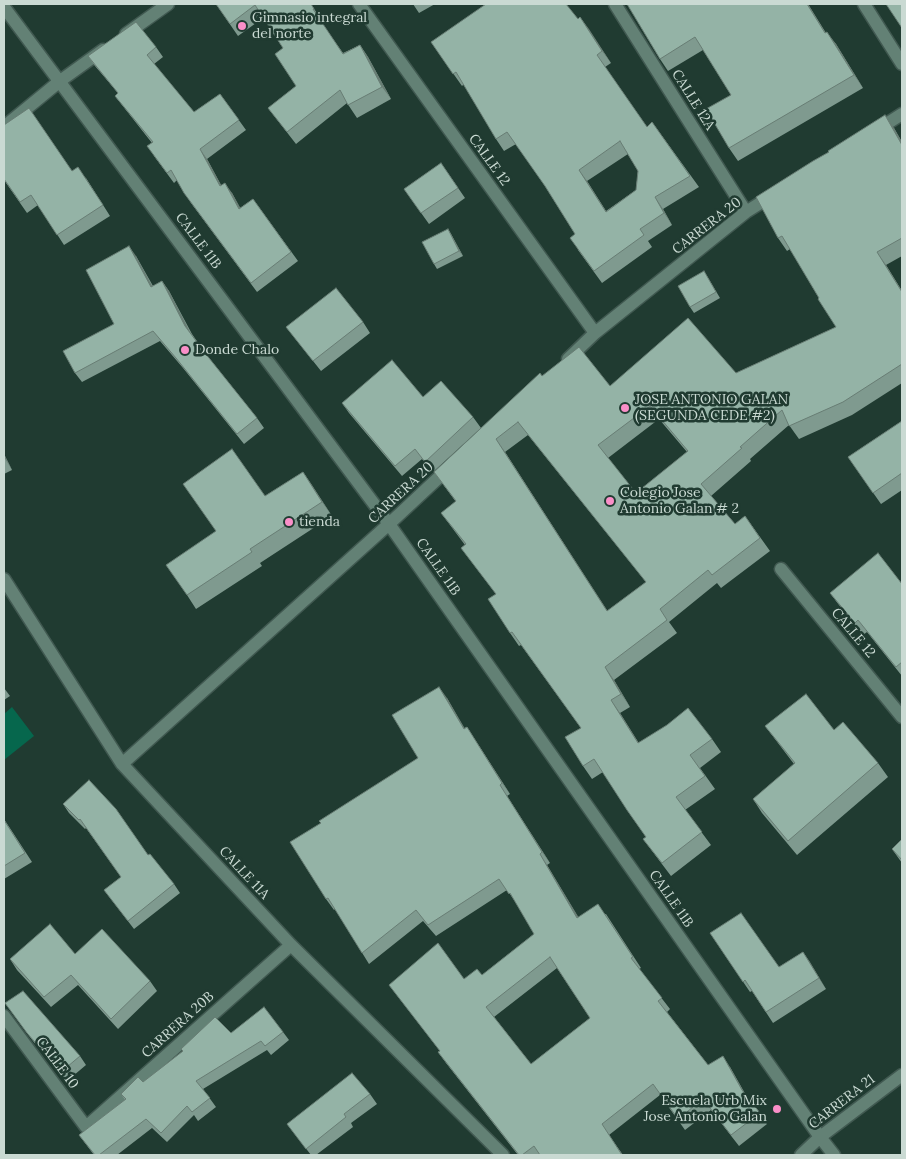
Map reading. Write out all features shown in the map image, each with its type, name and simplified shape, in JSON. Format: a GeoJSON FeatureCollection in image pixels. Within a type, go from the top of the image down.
{"type":"FeatureCollection","features":[{"type":"Feature","properties":{"kind":"street"},"geometry":{"type":"LineString","coordinates":[[4,127],[60,81],[168,4]]}},
{"type":"Feature","properties":{"kind":"street","name":"CALLE 12"},"geometry":{"type":"LineString","coordinates":[[359,4],[595,333]]}},
{"type":"Feature","properties":{"kind":"street","name":"CALLE 12A"},"geometry":{"type":"LineString","coordinates":[[615,4],[746,212]]}},
{"type":"Feature","properties":{"kind":"street"},"geometry":{"type":"LineString","coordinates":[[864,4],[902,64]]}},
{"type":"Feature","properties":{"kind":"street","name":"CALLE 11B"},"geometry":{"type":"LineString","coordinates":[[4,7],[389,524],[834,1155]]}},
{"type":"Feature","properties":{"kind":"street"},"geometry":{"type":"LineString","coordinates":[[869,135],[902,114]]}},
{"type":"Feature","properties":{"kind":"street","name":"CARRERA 20"},"geometry":{"type":"LineString","coordinates":[[560,366],[595,333],[746,212],[787,187]]}},
{"type":"Feature","properties":{"kind":"street","name":"CARRERA 20"},"geometry":{"type":"LineString","coordinates":[[122,764],[460,458]]}},
{"type":"Feature","properties":{"kind":"street","name":"CALLE 12"},"geometry":{"type":"LineString","coordinates":[[780,569],[902,716]]}},
{"type":"Feature","properties":{"kind":"street","name":"CALLE 11A"},"geometry":{"type":"LineString","coordinates":[[4,579],[122,764],[291,945],[503,1155]]}},
{"type":"Feature","properties":{"kind":"street","name":"CARRERA 20B"},"geometry":{"type":"LineString","coordinates":[[86,1127],[291,945]]}},
{"type":"Feature","properties":{"kind":"street","name":"CALLE 10"},"geometry":{"type":"LineString","coordinates":[[4,1016],[86,1127]]}},
{"type":"Feature","properties":{"kind":"street","name":"CARRERA 21"},"geometry":{"type":"LineString","coordinates":[[801,1155],[820,1137],[902,1075]]}},
{"type":"Feature","properties":{"kind":"green space"},"geometry":{"type":"Polygon","coordinates":[[[12,707],[34,736],[4,760],[4,714],[12,707]]]}},
{"type":"Feature","properties":{"kind":"building"},"geometry":{"type":"Polygon","coordinates":[[[216,4],[311,4],[343,54],[360,45],[382,87],[348,105],[340,90],[287,132],[268,108],[296,86],[275,54],[283,48],[255,5],[230,24],[216,4]]]}},
{"type":"Feature","properties":{"kind":"building"},"geometry":{"type":"Polygon","coordinates":[[[486,4],[566,4],[578,19],[580,17],[602,51],[597,55],[647,127],[652,122],[690,176],[655,197],[664,213],[640,229],[644,235],[594,271],[570,238],[575,234],[545,186],[507,132],[496,139],[456,72],[453,74],[431,42],[486,4]],[[620,141],[579,170],[606,212],[636,190],[638,171],[620,141]]]}},
{"type":"Feature","properties":{"kind":"building"},"geometry":{"type":"Polygon","coordinates":[[[627,4],[807,4],[854,75],[729,148],[706,109],[731,95],[695,37],[660,59],[627,4]]]}},
{"type":"Feature","properties":{"kind":"building"},"geometry":{"type":"Polygon","coordinates":[[[886,4],[902,4],[902,28],[886,4]]]}},
{"type":"Feature","properties":{"kind":"building"},"geometry":{"type":"Polygon","coordinates":[[[136,22],[156,47],[147,55],[194,112],[220,94],[239,120],[200,149],[220,186],[225,183],[239,209],[253,199],[291,252],[251,283],[184,193],[171,170],[167,173],[147,146],[153,142],[115,96],[118,93],[88,56],[136,22]]]}},
{"type":"Feature","properties":{"kind":"building"},"geometry":{"type":"Polygon","coordinates":[[[29,108],[72,171],[78,167],[103,205],[57,235],[31,195],[20,202],[4,179],[4,125],[29,108]]]}},
{"type":"Feature","properties":{"kind":"building"},"geometry":{"type":"Polygon","coordinates":[[[885,115],[902,145],[902,238],[877,252],[902,292],[902,364],[843,402],[789,426],[782,410],[701,484],[735,524],[745,516],[760,538],[712,575],[708,570],[660,609],[667,620],[605,667],[621,694],[611,700],[638,743],[667,725],[688,708],[712,739],[690,755],[705,776],[676,797],[702,832],[662,863],[643,839],[646,837],[594,759],[583,766],[565,737],[581,728],[512,632],[510,633],[488,599],[496,594],[461,548],[466,544],[441,513],[456,501],[434,472],[540,373],[542,376],[579,347],[610,386],[688,318],[736,373],[836,327],[782,236],[778,238],[756,197],[885,115]],[[650,406],[598,445],[636,493],[688,451],[650,406]],[[518,422],[496,439],[607,611],[646,582],[518,422]]]}},
{"type":"Feature","properties":{"kind":"building"},"geometry":{"type":"Polygon","coordinates":[[[441,163],[458,188],[421,213],[404,189],[441,163]]]}},
{"type":"Feature","properties":{"kind":"building"},"geometry":{"type":"Polygon","coordinates":[[[448,229],[459,251],[434,264],[422,242],[448,229]]]}},
{"type":"Feature","properties":{"kind":"building"},"geometry":{"type":"Polygon","coordinates":[[[129,246],[151,287],[162,281],[185,326],[257,418],[237,434],[153,331],[75,373],[63,351],[114,324],[86,270],[129,246]]]}},
{"type":"Feature","properties":{"kind":"building"},"geometry":{"type":"Polygon","coordinates":[[[704,271],[716,292],[690,307],[678,286],[704,271]]]}},
{"type":"Feature","properties":{"kind":"building"},"geometry":{"type":"Polygon","coordinates":[[[336,288],[363,322],[313,361],[286,327],[336,288]]]}},
{"type":"Feature","properties":{"kind":"building"},"geometry":{"type":"Polygon","coordinates":[[[392,360],[423,397],[441,381],[473,417],[425,462],[415,449],[395,466],[342,403],[392,360]]]}},
{"type":"Feature","properties":{"kind":"building"},"geometry":{"type":"Polygon","coordinates":[[[902,421],[902,473],[873,493],[848,457],[902,421]]]}},
{"type":"Feature","properties":{"kind":"building"},"geometry":{"type":"Polygon","coordinates":[[[232,449],[265,496],[303,472],[322,502],[250,549],[252,552],[187,595],[166,565],[216,531],[183,484],[232,449]]]}},
{"type":"Feature","properties":{"kind":"building"},"geometry":{"type":"Polygon","coordinates":[[[878,553],[902,584],[902,662],[896,667],[858,620],[855,623],[830,593],[878,553]]]}},
{"type":"Feature","properties":{"kind":"building"},"geometry":{"type":"Polygon","coordinates":[[[439,687],[464,729],[467,727],[502,783],[500,785],[542,852],[540,854],[577,918],[598,904],[633,957],[631,958],[662,998],[658,1001],[708,1065],[723,1056],[742,1090],[760,1113],[731,1135],[703,1099],[678,1119],[653,1084],[602,1124],[622,1155],[540,1155],[534,1146],[522,1155],[519,1155],[438,1052],[440,1051],[389,985],[438,943],[464,979],[477,969],[482,975],[534,934],[510,893],[499,879],[428,925],[416,910],[362,953],[290,842],[321,823],[319,821],[418,758],[392,715],[439,687]],[[550,957],[486,1007],[531,1064],[590,1018],[550,957]]]}},
{"type":"Feature","properties":{"kind":"building"},"geometry":{"type":"Polygon","coordinates":[[[806,694],[834,730],[843,722],[878,763],[788,841],[753,799],[795,763],[765,726],[806,694]]]}},
{"type":"Feature","properties":{"kind":"building"},"geometry":{"type":"Polygon","coordinates":[[[89,780],[116,809],[148,855],[150,854],[174,884],[128,921],[104,890],[121,877],[80,819],[63,804],[89,780]]]}},
{"type":"Feature","properties":{"kind":"building"},"geometry":{"type":"Polygon","coordinates":[[[4,820],[25,853],[4,866],[4,820]]]}},
{"type":"Feature","properties":{"kind":"building"},"geometry":{"type":"Polygon","coordinates":[[[902,839],[902,860],[892,849],[902,839]]]}},
{"type":"Feature","properties":{"kind":"building"},"geometry":{"type":"Polygon","coordinates":[[[741,913],[779,967],[803,952],[819,978],[766,1012],[710,933],[741,913]]]}},
{"type":"Feature","properties":{"kind":"building"},"geometry":{"type":"Polygon","coordinates":[[[50,924],[75,954],[102,929],[150,981],[111,1019],[71,975],[44,997],[10,959],[50,924]]]}},
{"type":"Feature","properties":{"kind":"building"},"geometry":{"type":"Polygon","coordinates":[[[23,991],[80,1056],[61,1072],[27,1033],[5,1003],[23,991]]]}},
{"type":"Feature","properties":{"kind":"building"},"geometry":{"type":"Polygon","coordinates":[[[264,1007],[283,1032],[265,1046],[261,1041],[196,1081],[210,1098],[192,1112],[187,1106],[161,1133],[146,1119],[99,1155],[95,1155],[79,1135],[126,1099],[121,1094],[138,1077],[143,1082],[183,1051],[181,1049],[215,1017],[231,1033],[264,1007]]]}},
{"type":"Feature","properties":{"kind":"building"},"geometry":{"type":"Polygon","coordinates":[[[352,1073],[370,1094],[344,1114],[346,1117],[306,1149],[287,1124],[352,1073]]]}},
{"type":"Feature","properties":{"kind":"place","name":"Gimnasio integral del norte"},"geometry":{"type":"Point","coordinates":[242,26]}},
{"type":"Feature","properties":{"kind":"place","name":"Donde Chalo"},"geometry":{"type":"Point","coordinates":[185,350]}},
{"type":"Feature","properties":{"kind":"place","name":"JOSE ANTONIO GALAN (SEGUNDA CEDE #2)"},"geometry":{"type":"Point","coordinates":[625,408]}},
{"type":"Feature","properties":{"kind":"place","name":"Colegio Jose Antonio Galan # 2"},"geometry":{"type":"Point","coordinates":[610,501]}},
{"type":"Feature","properties":{"kind":"place","name":"tienda"},"geometry":{"type":"Point","coordinates":[289,522]}},
{"type":"Feature","properties":{"kind":"place","name":"Escuela Urb Mix Jose Antonio Galan"},"geometry":{"type":"Point","coordinates":[777,1109]}}]}
